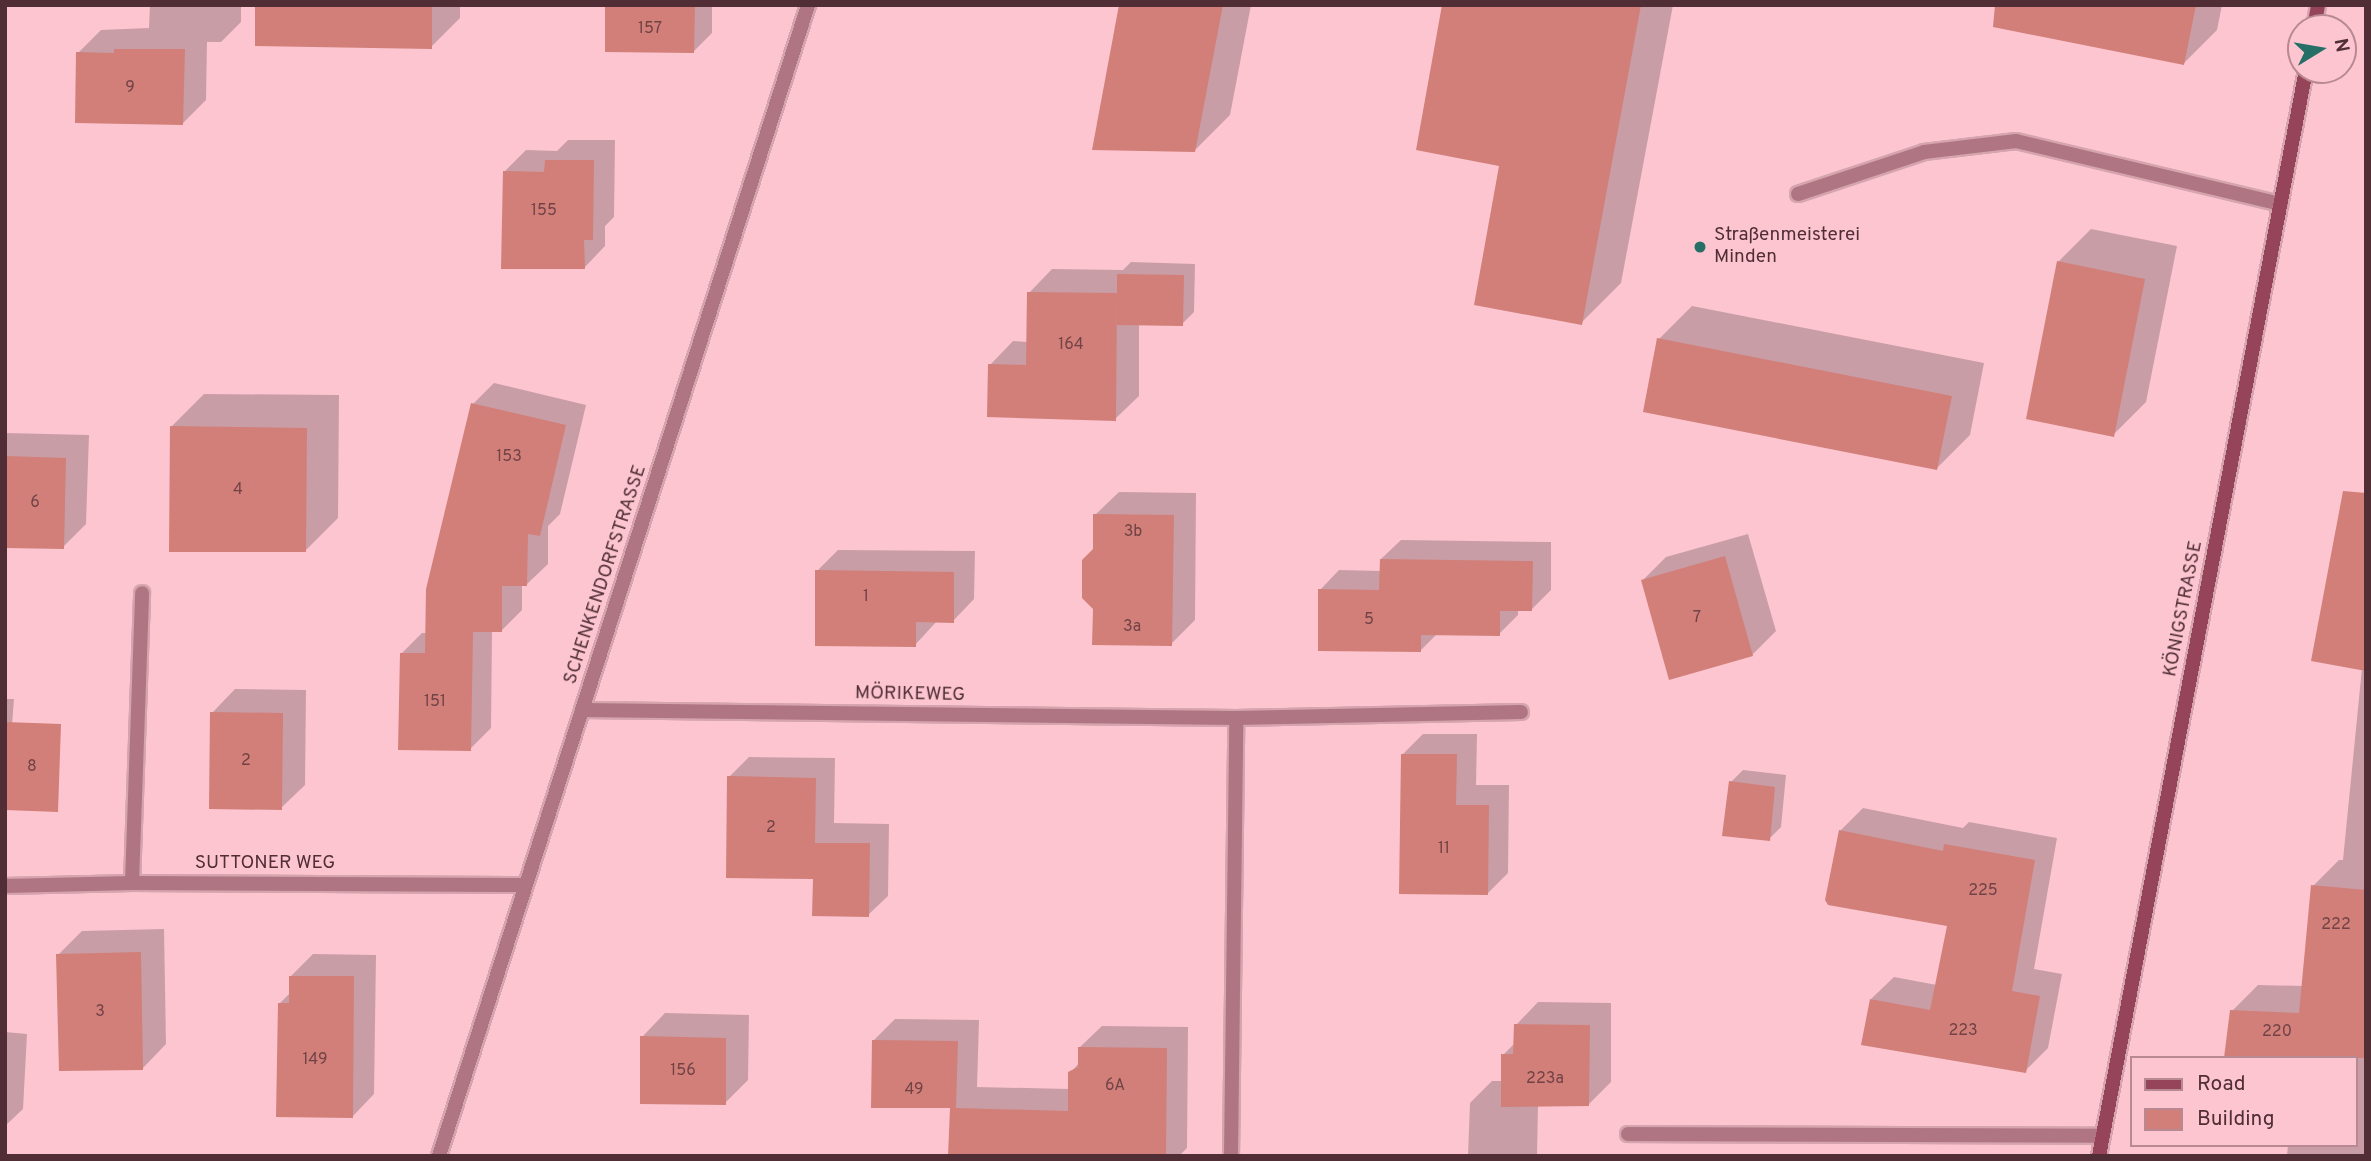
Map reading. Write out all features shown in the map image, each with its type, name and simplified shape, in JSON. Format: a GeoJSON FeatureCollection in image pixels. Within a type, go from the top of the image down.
{"type":"FeatureCollection","features":[{"type":"Feature","properties":{"kind":"main road","name":"KÖNIGSTRASSE"},"geometry":{"type":"LineString","coordinates":[[2099,1156],[2303,84]]}},
{"type":"Feature","properties":{"kind":"street","name":"SCHENKENDORFSTRASSE"},"geometry":{"type":"LineString","coordinates":[[439,1156],[808,5]]}},
{"type":"Feature","properties":{"kind":"street"},"geometry":{"type":"LineString","coordinates":[[1798,194],[1924,152],[2016,141],[2281,204]]}},
{"type":"Feature","properties":{"kind":"street"},"geometry":{"type":"LineString","coordinates":[[132,883],[142,593]]}},
{"type":"Feature","properties":{"kind":"street","name":"MÖRIKEWEG"},"geometry":{"type":"LineString","coordinates":[[583,710],[1236,718],[1521,712]]}},
{"type":"Feature","properties":{"kind":"street"},"geometry":{"type":"LineString","coordinates":[[1231,1156],[1236,718]]}},
{"type":"Feature","properties":{"kind":"street","name":"SUTTONER WEG"},"geometry":{"type":"LineString","coordinates":[[5,886],[132,883],[524,885]]}},
{"type":"Feature","properties":{"kind":"street"},"geometry":{"type":"LineString","coordinates":[[1628,1134],[2102,1136]]}},
{"type":"Feature","properties":{"kind":"building"},"geometry":{"type":"Polygon","coordinates":[[[255,5],[432,5],[432,49],[255,46],[255,5]]]}},
{"type":"Feature","properties":{"kind":"building"},"geometry":{"type":"Polygon","coordinates":[[[605,5],[695,5],[694,53],[605,52],[605,5]]]}},
{"type":"Feature","properties":{"kind":"building"},"geometry":{"type":"Polygon","coordinates":[[[1119,5],[1223,5],[1195,152],[1092,150],[1119,5]]]}},
{"type":"Feature","properties":{"kind":"building"},"geometry":{"type":"Polygon","coordinates":[[[1442,5],[1641,5],[1582,325],[1474,305],[1499,166],[1416,150],[1442,5]]]}},
{"type":"Feature","properties":{"kind":"building"},"geometry":{"type":"Polygon","coordinates":[[[1995,5],[2196,5],[2184,65],[1993,27],[1995,5]]]}},
{"type":"Feature","properties":{"kind":"building"},"geometry":{"type":"Polygon","coordinates":[[[114,49],[185,49],[183,125],[75,123],[76,52],[114,53],[114,49]]]}},
{"type":"Feature","properties":{"kind":"building"},"geometry":{"type":"Polygon","coordinates":[[[545,160],[594,160],[593,240],[584,240],[585,269],[501,269],[503,171],[544,172],[545,160]]]}},
{"type":"Feature","properties":{"kind":"building"},"geometry":{"type":"Polygon","coordinates":[[[2057,261],[2145,279],[2114,437],[2026,419],[2057,261]]]}},
{"type":"Feature","properties":{"kind":"building"},"geometry":{"type":"Polygon","coordinates":[[[1117,274],[1184,275],[1183,326],[1117,325],[1117,274]]]}},
{"type":"Feature","properties":{"kind":"building"},"geometry":{"type":"Polygon","coordinates":[[[1027,292],[1117,293],[1116,421],[987,417],[988,364],[1026,365],[1027,292]]]}},
{"type":"Feature","properties":{"kind":"building"},"geometry":{"type":"Polygon","coordinates":[[[1657,338],[1952,396],[1937,470],[1643,412],[1657,338]]]}},
{"type":"Feature","properties":{"kind":"building"},"geometry":{"type":"Polygon","coordinates":[[[471,403],[566,425],[540,536],[528,534],[527,586],[502,586],[502,632],[473,632],[471,751],[398,750],[400,653],[425,653],[426,589],[471,403]]]}},
{"type":"Feature","properties":{"kind":"building"},"geometry":{"type":"Polygon","coordinates":[[[170,426],[307,428],[306,552],[169,552],[170,426]]]}},
{"type":"Feature","properties":{"kind":"building"},"geometry":{"type":"Polygon","coordinates":[[[5,456],[66,458],[64,549],[5,548],[5,456]]]}},
{"type":"Feature","properties":{"kind":"building"},"geometry":{"type":"Polygon","coordinates":[[[2343,491],[2366,493],[2366,671],[2311,661],[2343,491]]]}},
{"type":"Feature","properties":{"kind":"building"},"geometry":{"type":"Polygon","coordinates":[[[1093,514],[1174,515],[1172,646],[1092,645],[1093,609],[1082,598],[1082,560],[1093,549],[1093,514]]]}},
{"type":"Feature","properties":{"kind":"building"},"geometry":{"type":"Polygon","coordinates":[[[1725,556],[1753,656],[1669,680],[1641,580],[1725,556]]]}},
{"type":"Feature","properties":{"kind":"building"},"geometry":{"type":"Polygon","coordinates":[[[1380,559],[1533,561],[1532,611],[1500,611],[1500,636],[1421,635],[1421,652],[1318,651],[1318,589],[1379,590],[1380,559]]]}},
{"type":"Feature","properties":{"kind":"building"},"geometry":{"type":"Polygon","coordinates":[[[815,570],[954,572],[954,623],[916,622],[916,647],[815,646],[815,570]]]}},
{"type":"Feature","properties":{"kind":"building"},"geometry":{"type":"Polygon","coordinates":[[[210,712],[283,713],[282,810],[209,809],[210,712]]]}},
{"type":"Feature","properties":{"kind":"building"},"geometry":{"type":"Polygon","coordinates":[[[5,722],[61,724],[58,812],[5,810],[5,722]]]}},
{"type":"Feature","properties":{"kind":"building"},"geometry":{"type":"Polygon","coordinates":[[[1401,754],[1457,754],[1456,805],[1489,805],[1488,895],[1399,894],[1401,754]]]}},
{"type":"Feature","properties":{"kind":"building"},"geometry":{"type":"Polygon","coordinates":[[[727,776],[816,778],[815,843],[870,843],[869,917],[812,916],[813,879],[726,878],[727,776]]]}},
{"type":"Feature","properties":{"kind":"building"},"geometry":{"type":"Polygon","coordinates":[[[1729,781],[1775,787],[1770,841],[1722,836],[1729,781]]]}},
{"type":"Feature","properties":{"kind":"building"},"geometry":{"type":"Polygon","coordinates":[[[1839,830],[1943,851],[1944,844],[2035,860],[2012,991],[2040,996],[2026,1073],[1861,1045],[1870,999],[1930,1010],[1947,926],[1828,905],[1825,900],[1839,830]]]}},
{"type":"Feature","properties":{"kind":"building"},"geometry":{"type":"Polygon","coordinates":[[[2311,885],[2366,890],[2366,1058],[2224,1056],[2230,1010],[2299,1013],[2311,885]]]}},
{"type":"Feature","properties":{"kind":"building"},"geometry":{"type":"Polygon","coordinates":[[[141,952],[143,1070],[59,1071],[56,954],[141,952]]]}},
{"type":"Feature","properties":{"kind":"building"},"geometry":{"type":"Polygon","coordinates":[[[289,976],[354,976],[353,1118],[276,1117],[278,1003],[289,1003],[289,976]]]}},
{"type":"Feature","properties":{"kind":"building"},"geometry":{"type":"Polygon","coordinates":[[[1514,1024],[1590,1025],[1589,1106],[1501,1107],[1501,1054],[1513,1054],[1514,1024]]]}},
{"type":"Feature","properties":{"kind":"building"},"geometry":{"type":"Polygon","coordinates":[[[640,1036],[726,1038],[726,1105],[640,1104],[640,1036]]]}},
{"type":"Feature","properties":{"kind":"building"},"geometry":{"type":"Polygon","coordinates":[[[872,1040],[958,1041],[956,1108],[1068,1111],[1068,1072],[1078,1067],[1078,1047],[1167,1048],[1166,1156],[948,1156],[950,1108],[871,1108],[872,1040]]]}},
{"type":"Feature","properties":{"kind":"place","name":"Straßenmeisterei Minden"},"geometry":{"type":"Point","coordinates":[1700,247]}}]}
